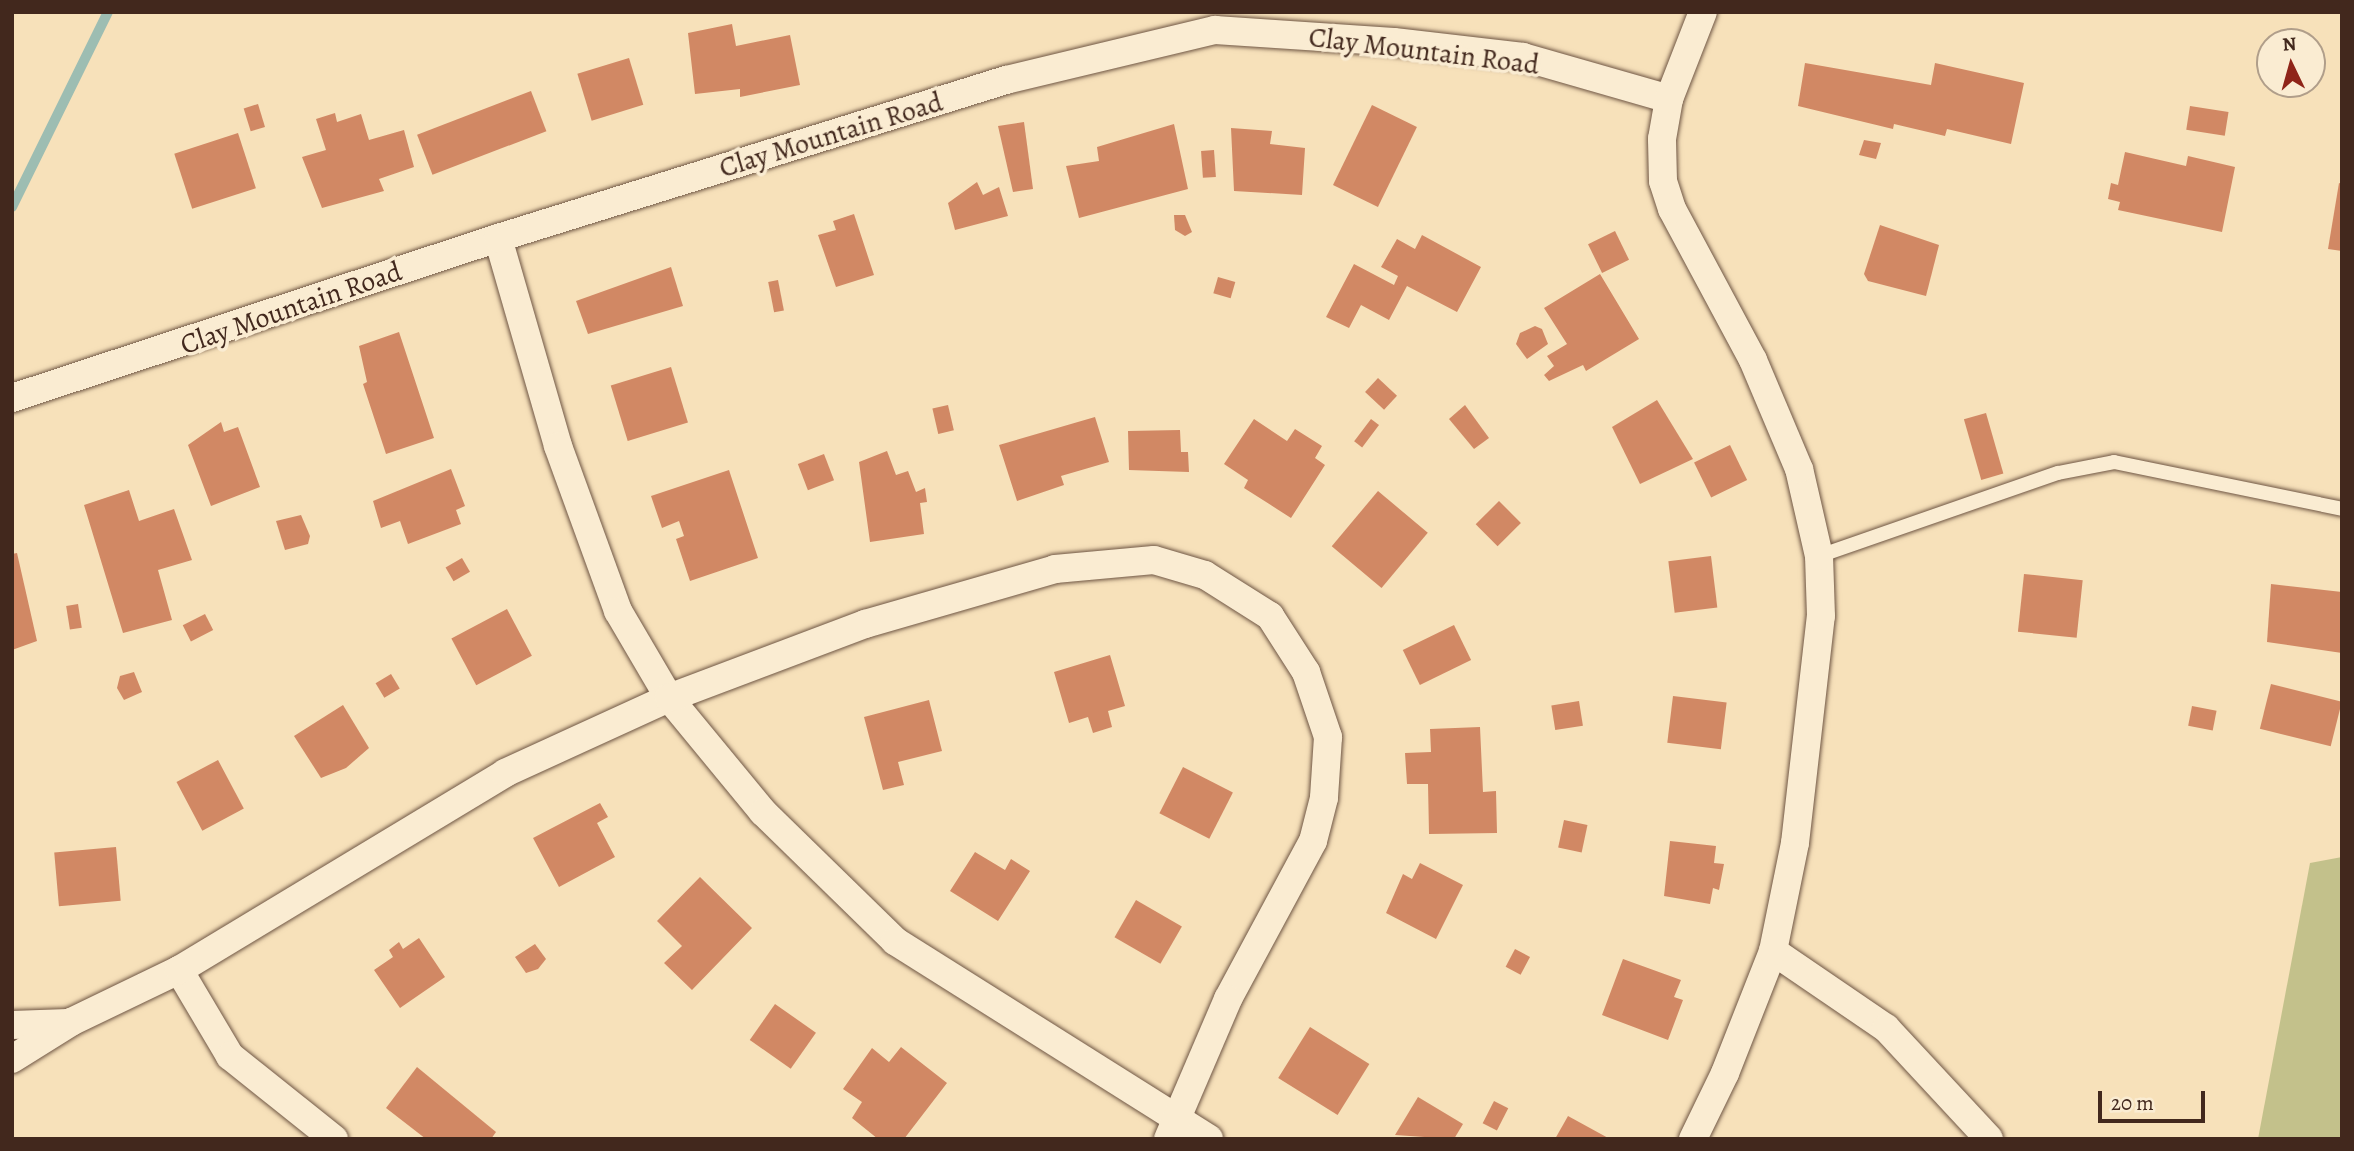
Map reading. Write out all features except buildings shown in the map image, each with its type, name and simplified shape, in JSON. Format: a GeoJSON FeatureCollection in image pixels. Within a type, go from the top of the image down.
{"type":"FeatureCollection","features":[{"type":"Feature","properties":{"kind":"street"},"geometry":{"type":"LineString","coordinates":[[1693,1139],[1725,1073],[1773,951],[1796,843],[1821,616],[1819,556],[1799,469],[1753,360],[1672,209],[1661,162],[1669,99],[1703,12]]}},
{"type":"Feature","properties":{"kind":"street","name":"Clay Mountain Road"},"geometry":{"type":"LineString","coordinates":[[12,398],[498,238],[1006,80],[1215,30],[1394,42],[1523,57],[1669,99]]}},
{"type":"Feature","properties":{"kind":"street"},"geometry":{"type":"LineString","coordinates":[[498,238],[558,446],[618,611],[669,698],[762,812],[895,941],[1173,1131],[1209,1139]]}},
{"type":"Feature","properties":{"kind":"street"},"geometry":{"type":"LineString","coordinates":[[12,1059],[71,1023],[179,970],[505,773],[669,698],[865,624],[1055,569],[1154,560],[1205,575],[1270,616],[1306,672],[1328,737],[1324,798],[1313,841],[1228,999],[1173,1131]]}},
{"type":"Feature","properties":{"kind":"street"},"geometry":{"type":"LineString","coordinates":[[1773,951],[1886,1028],[1989,1139]]}},
{"type":"Feature","properties":{"kind":"street"},"geometry":{"type":"LineString","coordinates":[[179,970],[230,1056],[334,1139]]}},
{"type":"Feature","properties":{"kind":"street"},"geometry":{"type":"LineString","coordinates":[[12,1025],[71,1023]]}},
{"type":"Feature","properties":{"kind":"lane"},"geometry":{"type":"LineString","coordinates":[[1819,556],[2058,473],[2114,463],[2342,509]]}},
{"type":"Feature","properties":{"kind":"shaded area"},"geometry":{"type":"Polygon","coordinates":[[[2342,857],[2342,1139],[2258,1139],[2310,863],[2342,857]]]}},
{"type":"Feature","properties":{"kind":"waterway"},"geometry":{"type":"LineString","coordinates":[[12,207],[108,12]]}}]}
